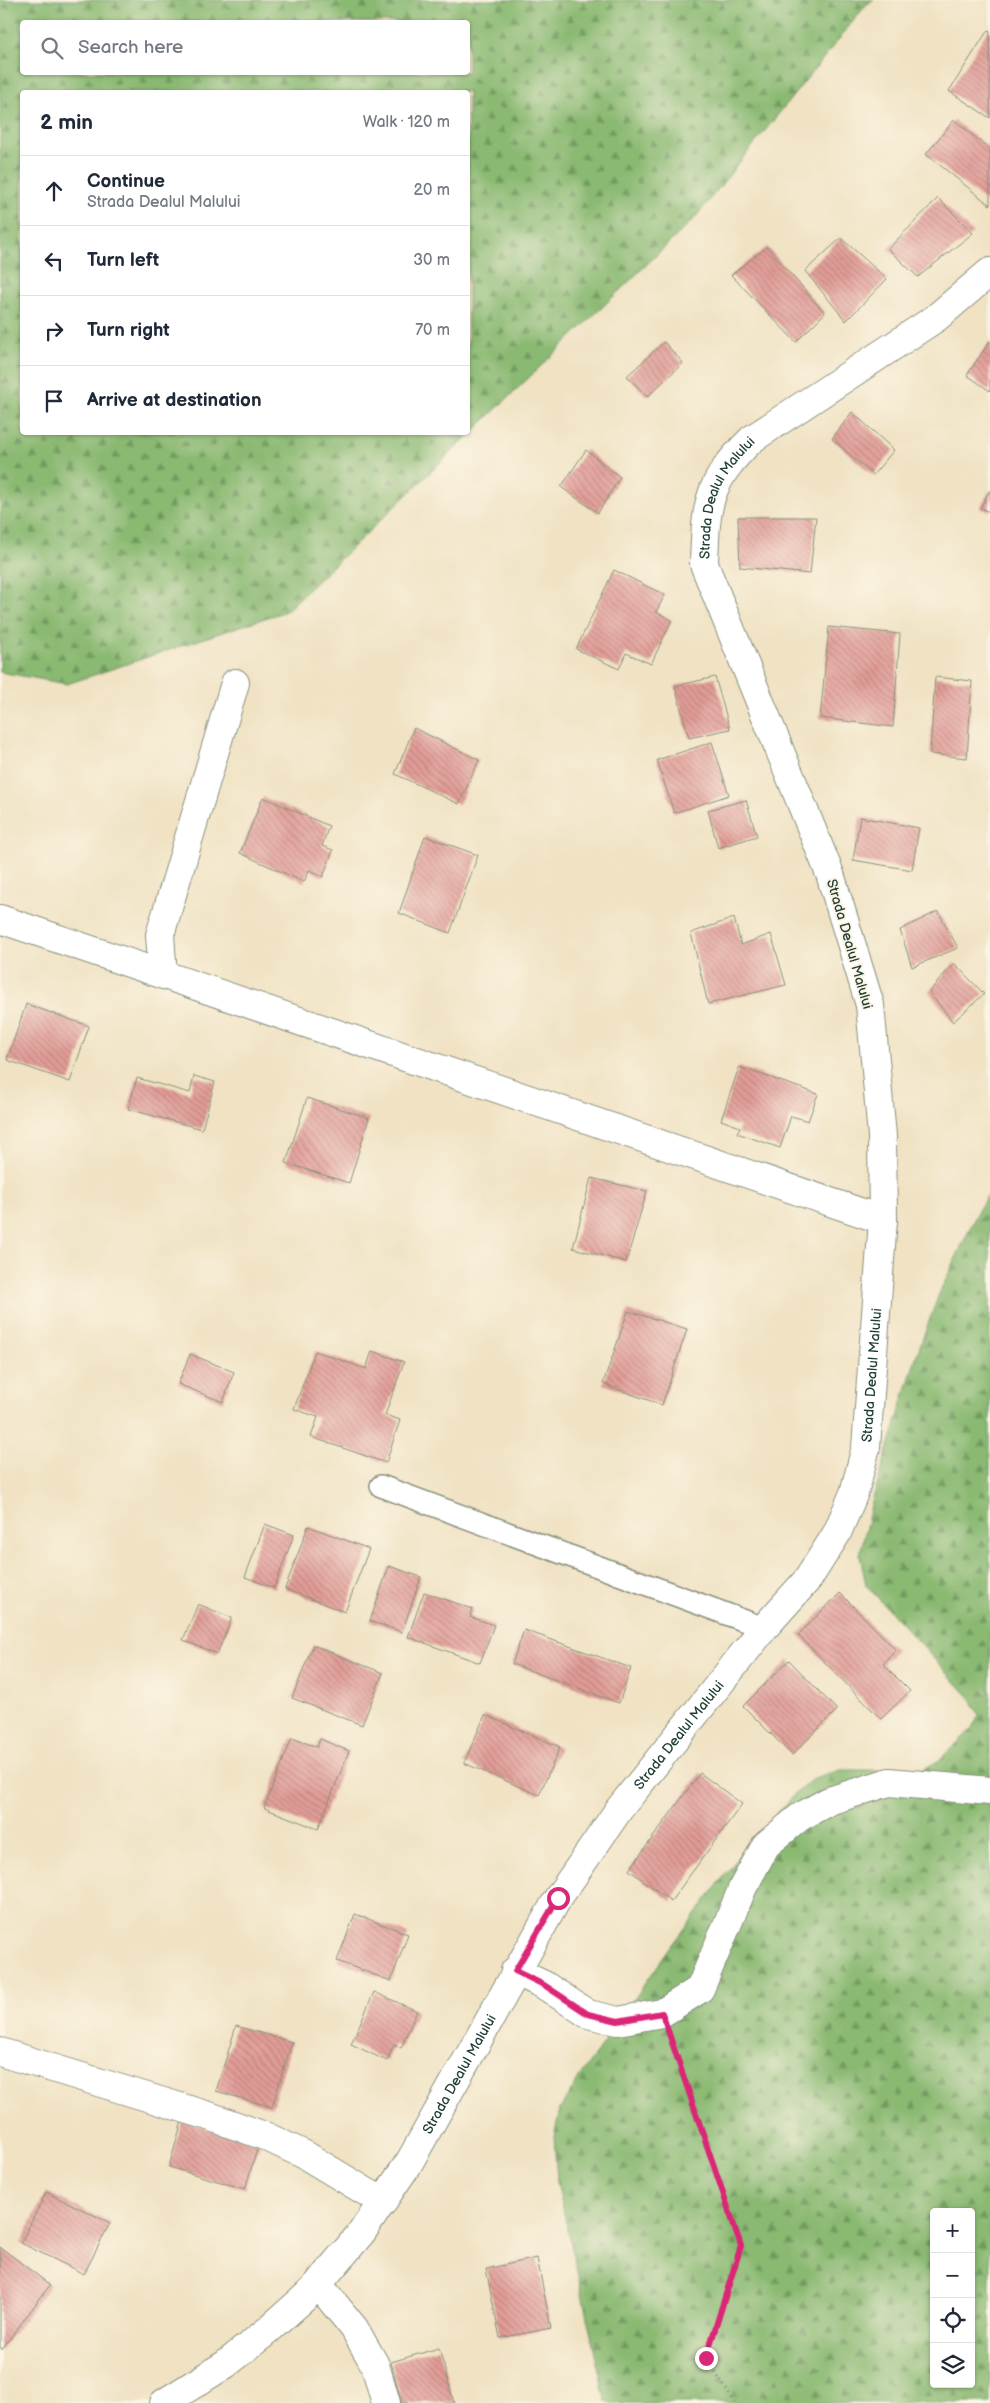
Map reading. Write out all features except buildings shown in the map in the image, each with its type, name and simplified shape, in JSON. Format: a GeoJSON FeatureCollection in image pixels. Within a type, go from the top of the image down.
{"type":"FeatureCollection","features":[{"type":"Feature","properties":{"kind":"street","name":"Strada Dealul Malului"},"geometry":{"type":"LineString","coordinates":[[164,2403],[226,2364],[266,2332],[318,2284],[362,2232],[410,2161],[515,1971],[558,1898],[620,1808],[764,1628],[808,1579],[836,1533],[854,1493],[866,1447],[884,1220],[882,1136],[870,1005],[830,874],[704,564],[706,520],[715,482],[732,458],[752,439],[936,318],[990,272]]}},
{"type":"Feature","properties":{"kind":"street"},"geometry":{"type":"LineString","coordinates":[[163,975],[160,935],[235,683]]}},
{"type":"Feature","properties":{"kind":"street"},"geometry":{"type":"LineString","coordinates":[[0,919],[884,1220]]}},
{"type":"Feature","properties":{"kind":"street"},"geometry":{"type":"LineString","coordinates":[[515,1971],[544,1985],[588,2014],[618,2021],[662,2013],[700,1989],[743,1887],[766,1845],[800,1817],[829,1801],[890,1782],[990,1791]]}},
{"type":"Feature","properties":{"kind":"street"},"geometry":{"type":"LineString","coordinates":[[0,2052],[210,2116],[268,2137],[305,2156],[383,2202]]}},
{"type":"Feature","properties":{"kind":"street"},"geometry":{"type":"LineString","coordinates":[[318,2284],[354,2328],[375,2365],[386,2403]]}},
{"type":"Feature","properties":{"kind":"lane"},"geometry":{"type":"LineString","coordinates":[[381,1486],[764,1628]]}},
{"type":"Feature","properties":{"kind":"path"},"geometry":{"type":"LineString","coordinates":[[662,2013],[741,2246],[706,2358],[735,2403]]}},
{"type":"Feature","properties":{"kind":"green space"},"geometry":{"type":"Polygon","coordinates":[[[0,0],[874,0],[867,4],[694,219],[470,434],[470,90],[20,90],[20,435],[469,435],[286,611],[67,684],[0,672],[0,0]]]}},
{"type":"Feature","properties":{"kind":"green space"},"geometry":{"type":"Polygon","coordinates":[[[990,1191],[990,2403],[606,2403],[557,2181],[554,2137],[560,2109],[581,2075],[668,1951],[743,1851],[793,1796],[811,1780],[840,1770],[922,1770],[938,1761],[972,1729],[979,1715],[971,1699],[866,1585],[860,1555],[871,1505],[916,1357],[939,1294],[979,1209],[990,1191]]]}},
{"type":"Feature","properties":{"kind":"route"},"geometry":{"type":"LineString","coordinates":[[558,1898],[515,1971],[544,1985],[588,2014],[618,2021],[662,2013],[741,2246],[706,2358]]}}]}
